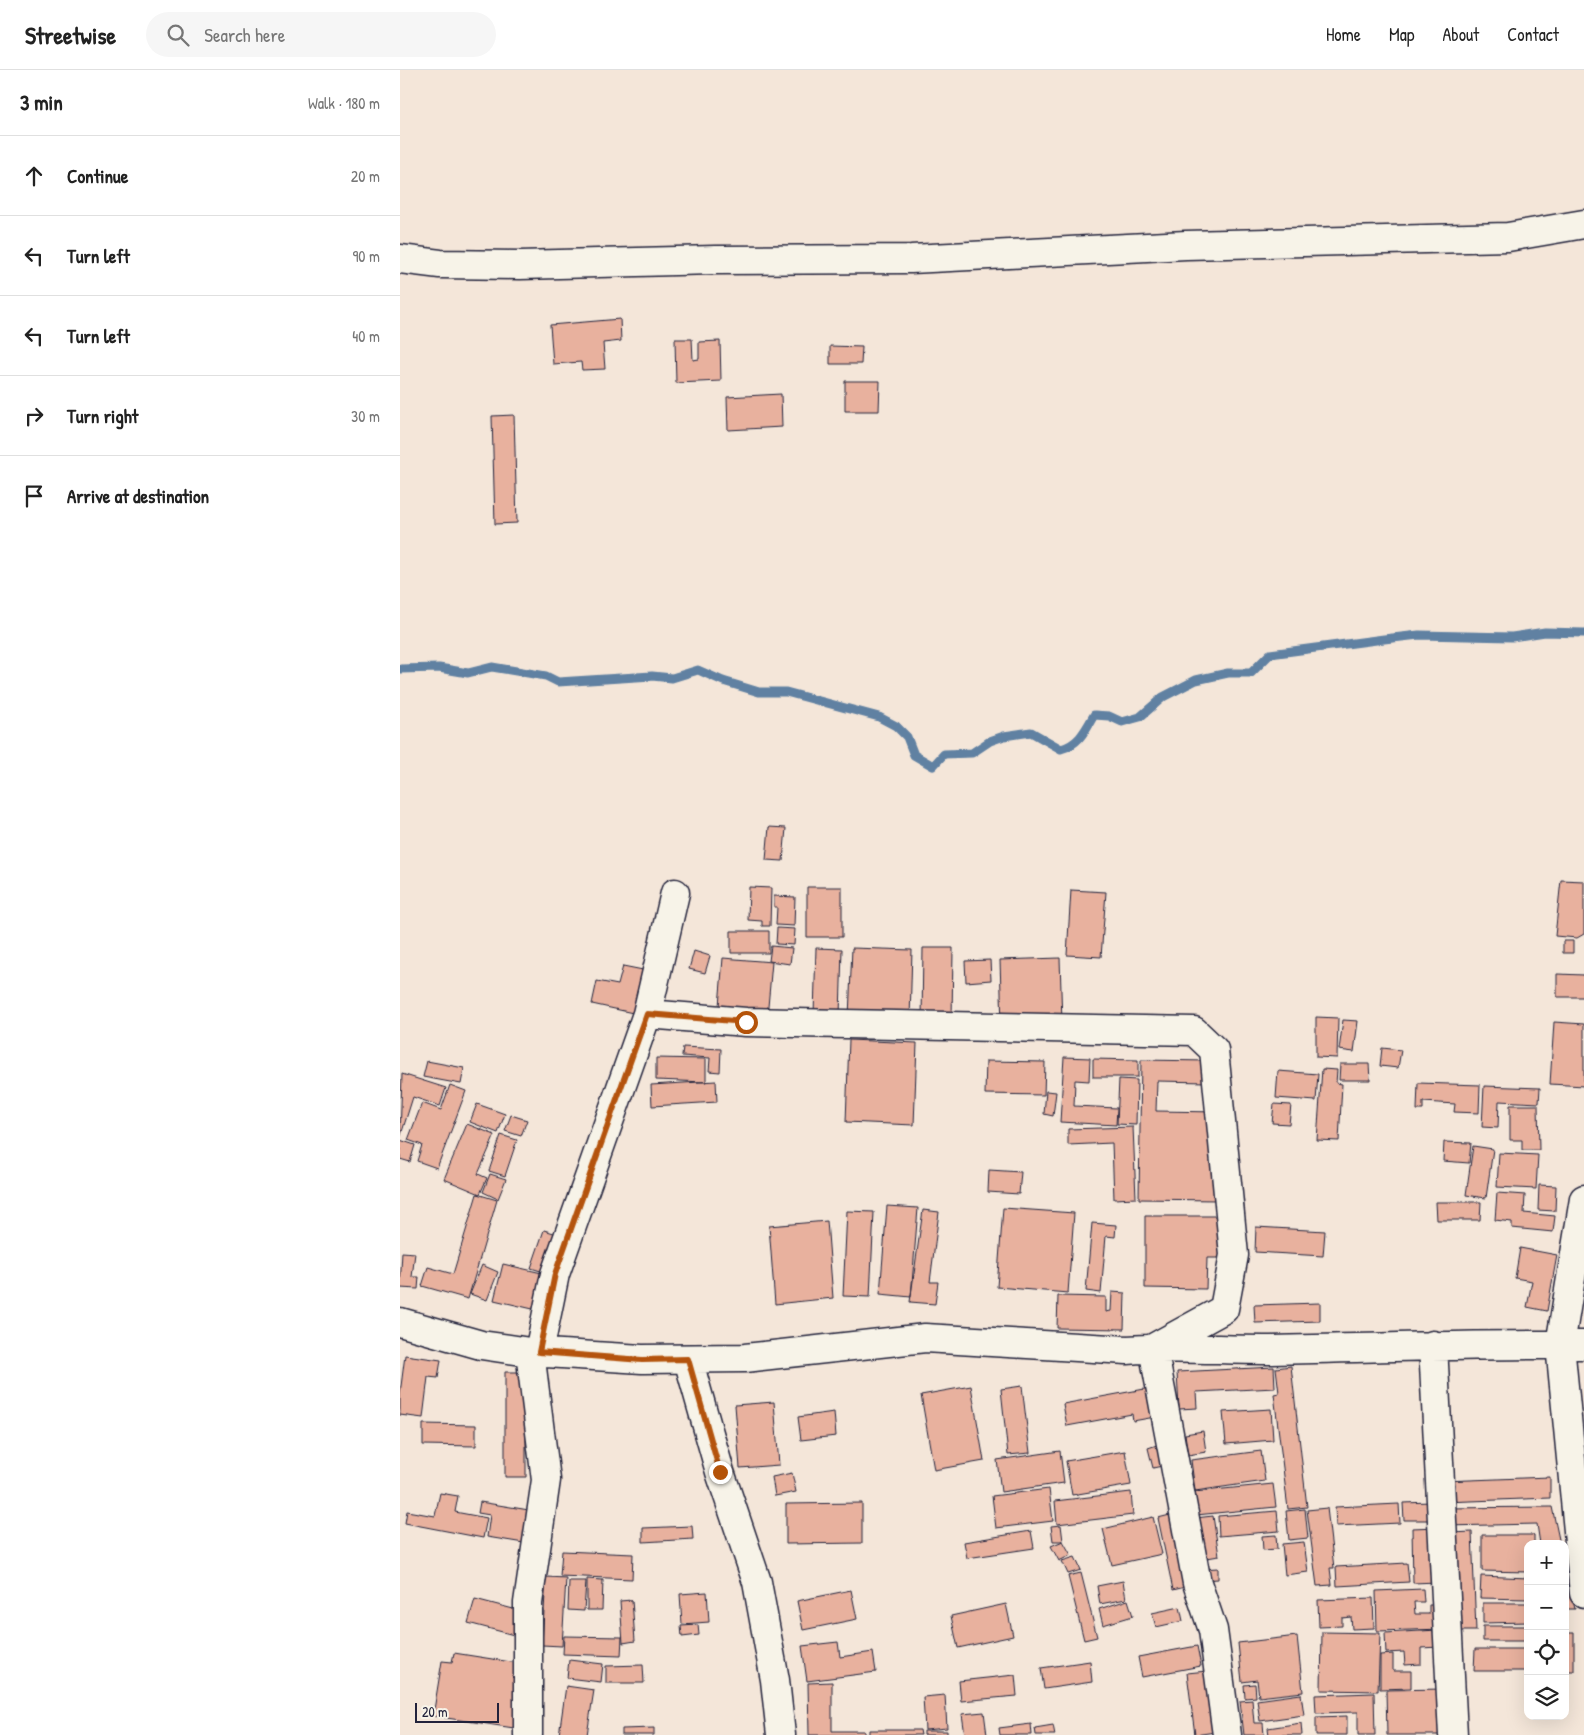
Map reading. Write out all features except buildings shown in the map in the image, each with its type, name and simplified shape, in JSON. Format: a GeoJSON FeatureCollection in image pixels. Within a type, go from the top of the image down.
{"type":"FeatureCollection","features":[{"type":"Feature","properties":{"kind":"street"},"geometry":{"type":"LineString","coordinates":[[400,259],[440,264],[500,265],[715,260],[911,260],[1196,245],[1508,237],[1584,224]]}},
{"type":"Feature","properties":{"kind":"street"},"geometry":{"type":"LineString","coordinates":[[528,1735],[528,1603],[546,1480],[535,1352],[555,1274],[647,1014],[675,893]]}},
{"type":"Feature","properties":{"kind":"street"},"geometry":{"type":"LineString","coordinates":[[647,1014],[746,1022],[1194,1031],[1214,1050],[1234,1255],[1224,1309],[1153,1348]]}},
{"type":"Feature","properties":{"kind":"street"},"geometry":{"type":"LineString","coordinates":[[1584,1199],[1572,1345],[1584,1593]]}},
{"type":"Feature","properties":{"kind":"street"},"geometry":{"type":"LineString","coordinates":[[400,1322],[481,1344],[535,1352],[642,1360],[745,1358],[925,1338],[1127,1350],[1153,1348],[1261,1350],[1433,1345],[1572,1345]]}},
{"type":"Feature","properties":{"kind":"street"},"geometry":{"type":"LineString","coordinates":[[1433,1345],[1452,1735]]}},
{"type":"Feature","properties":{"kind":"street"},"geometry":{"type":"LineString","coordinates":[[1153,1348],[1197,1583],[1213,1630],[1227,1735]]}},
{"type":"Feature","properties":{"kind":"street"},"geometry":{"type":"LineString","coordinates":[[688,1359],[720,1472],[757,1582],[776,1680],[781,1735]]}},
{"type":"Feature","properties":{"kind":"waterway"},"geometry":{"type":"LineString","coordinates":[[400,669],[439,668],[468,673],[492,667],[546,676],[558,682],[652,676],[672,678],[698,670],[723,681],[759,692],[786,692],[879,717],[896,726],[907,737],[914,755],[933,766],[944,754],[972,753],[990,741],[1004,736],[1031,732],[1061,749],[1077,740],[1094,715],[1109,716],[1122,722],[1140,717],[1163,697],[1196,680],[1228,673],[1251,673],[1270,654],[1419,635],[1512,637],[1545,632],[1584,633]]}},
{"type":"Feature","properties":{"kind":"route"},"geometry":{"type":"LineString","coordinates":[[720,1472],[688,1359],[642,1360],[539,1352],[555,1274],[647,1014],[746,1022]]}}]}
